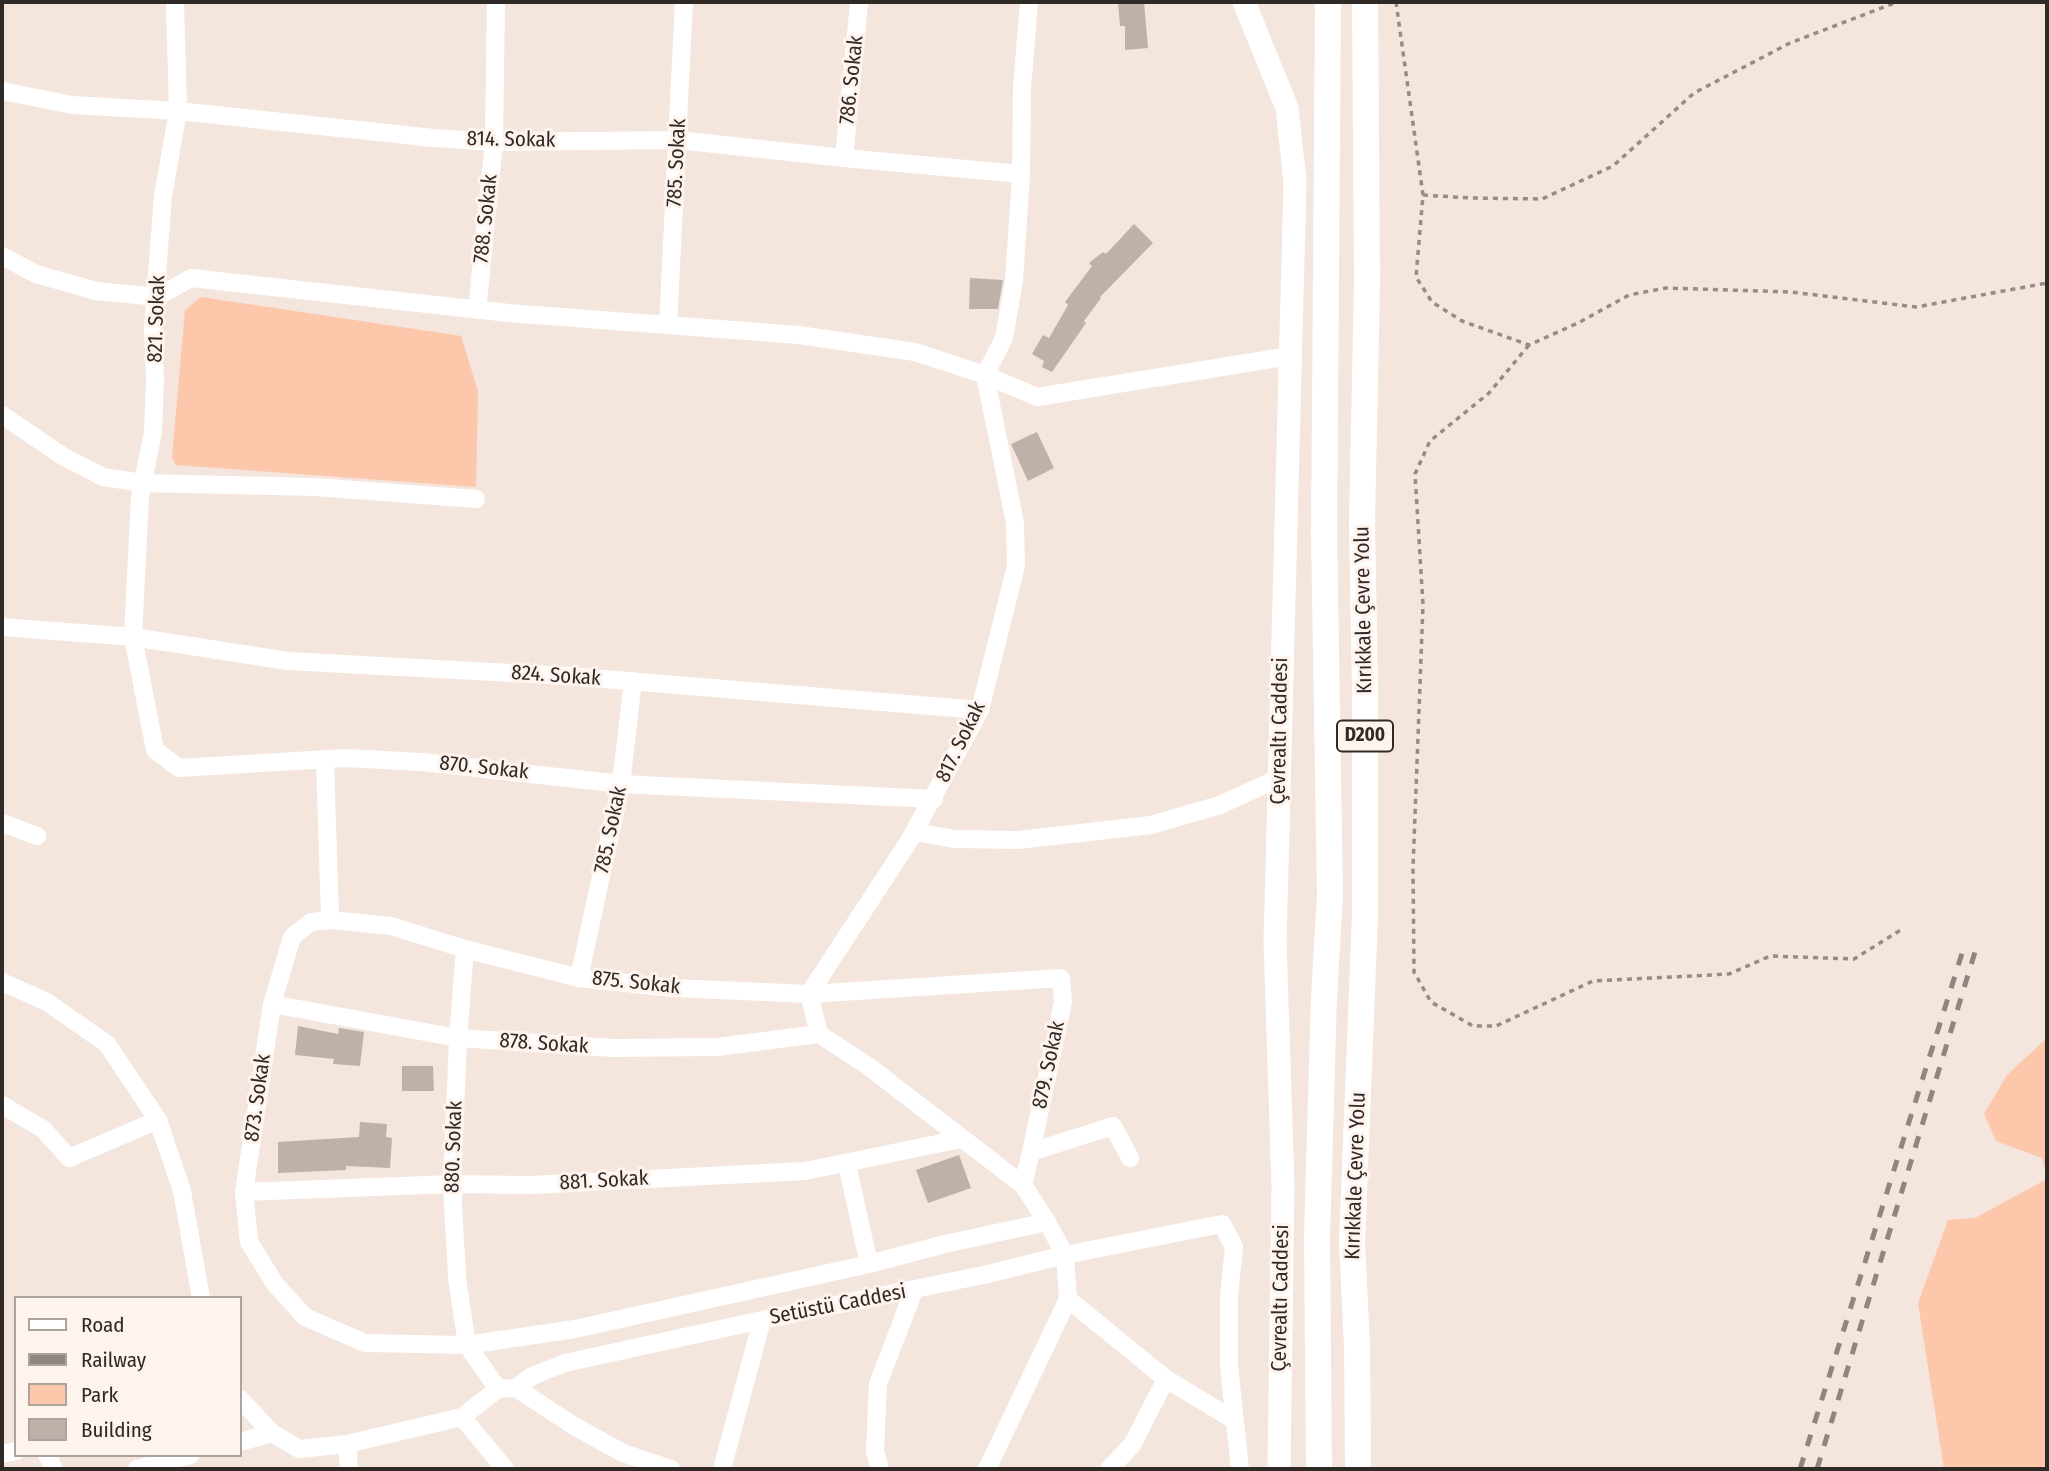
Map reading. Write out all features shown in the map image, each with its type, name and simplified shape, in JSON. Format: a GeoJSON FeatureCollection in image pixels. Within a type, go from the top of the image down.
{"type":"FeatureCollection","features":[{"type":"Feature","properties":{"kind":"highway","name":"Kırıkkale Çevre Yolu"},"geometry":{"type":"LineString","coordinates":[[1320,1469],[1317,1236],[1324,997],[1330,895],[1324,534],[1328,2]]}},
{"type":"Feature","properties":{"kind":"highway","name":"Kırıkkale Çevre Yolu"},"geometry":{"type":"LineString","coordinates":[[1358,1469],[1357,1345],[1352,1243],[1365,915],[1362,523],[1367,281],[1366,2]]}},
{"type":"Feature","properties":{"kind":"main road","name":"Çevrealtı Caddesi"},"geometry":{"type":"LineString","coordinates":[[1244,2],[1287,107],[1295,182],[1275,942],[1283,1185],[1279,1469]]}},
{"type":"Feature","properties":{"kind":"street","name":"821. Sokak"},"geometry":{"type":"LineString","coordinates":[[132,637],[140,497],[153,432],[153,327],[163,196],[178,111],[175,2]]}},
{"type":"Feature","properties":{"kind":"street","name":"788. Sokak"},"geometry":{"type":"LineString","coordinates":[[477,310],[494,142],[496,2]]}},
{"type":"Feature","properties":{"kind":"street","name":"785. Sokak"},"geometry":{"type":"LineString","coordinates":[[668,325],[684,2]]}},
{"type":"Feature","properties":{"kind":"street","name":"786. Sokak"},"geometry":{"type":"LineString","coordinates":[[844,158],[859,2]]}},
{"type":"Feature","properties":{"kind":"street"},"geometry":{"type":"LineString","coordinates":[[985,374],[1004,338],[1014,281],[1028,2]]}},
{"type":"Feature","properties":{"kind":"street","name":"814. Sokak"},"geometry":{"type":"LineString","coordinates":[[2,91],[72,105],[178,111],[421,137],[494,142],[678,140],[1021,174]]}},
{"type":"Feature","properties":{"kind":"street"},"geometry":{"type":"LineString","coordinates":[[2,256],[36,274],[96,291],[157,297],[191,278],[477,310],[799,335],[915,352],[985,374],[1037,397],[1290,356]]}},
{"type":"Feature","properties":{"kind":"street","name":"817. Sokak"},"geometry":{"type":"LineString","coordinates":[[809,994],[915,832],[980,710],[1016,566],[1015,523],[985,374]]}},
{"type":"Feature","properties":{"kind":"street"},"geometry":{"type":"LineString","coordinates":[[2,415],[64,457],[103,477],[143,483],[315,487],[476,499]]}},
{"type":"Feature","properties":{"kind":"street","name":"824. Sokak"},"geometry":{"type":"LineString","coordinates":[[2,630],[132,637],[288,661],[633,681],[980,710]]}},
{"type":"Feature","properties":{"kind":"street","name":"870. Sokak"},"geometry":{"type":"LineString","coordinates":[[132,637],[155,750],[179,768],[345,758],[422,762],[621,784],[933,799]]}},
{"type":"Feature","properties":{"kind":"street","name":"785. Sokak"},"geometry":{"type":"LineString","coordinates":[[579,978],[621,784],[633,681]]}},
{"type":"Feature","properties":{"kind":"street"},"geometry":{"type":"LineString","coordinates":[[325,759],[330,920]]}},
{"type":"Feature","properties":{"kind":"street"},"geometry":{"type":"LineString","coordinates":[[915,832],[954,839],[1018,840],[1151,825],[1220,805],[1279,778]]}},
{"type":"Feature","properties":{"kind":"street"},"geometry":{"type":"LineString","coordinates":[[2,823],[37,836]]}},
{"type":"Feature","properties":{"kind":"street","name":"875. Sokak"},"geometry":{"type":"LineString","coordinates":[[272,1004],[292,937],[311,922],[330,920],[391,926],[465,949],[579,978],[673,988],[809,994],[1061,978]]}},
{"type":"Feature","properties":{"kind":"street","name":"880. Sokak"},"geometry":{"type":"LineString","coordinates":[[465,949],[452,1184],[457,1278],[467,1345]]}},
{"type":"Feature","properties":{"kind":"street","name":"879. Sokak"},"geometry":{"type":"LineString","coordinates":[[1023,1185],[1063,1002],[1061,978]]}},
{"type":"Feature","properties":{"kind":"street"},"geometry":{"type":"LineString","coordinates":[[2,982],[47,1002],[107,1044],[158,1120],[182,1191],[201,1296]]}},
{"type":"Feature","properties":{"kind":"street"},"geometry":{"type":"LineString","coordinates":[[809,994],[819,1034],[869,1066],[1023,1185],[1065,1255],[1068,1299],[987,1469]]}},
{"type":"Feature","properties":{"kind":"street","name":"878. Sokak"},"geometry":{"type":"LineString","coordinates":[[272,1004],[458,1038],[614,1048],[717,1047],[819,1034]]}},
{"type":"Feature","properties":{"kind":"street","name":"873. Sokak"},"geometry":{"type":"LineString","coordinates":[[272,1004],[244,1192],[249,1242],[275,1284],[305,1317],[365,1343],[467,1345],[604,1323],[1047,1222]]}},
{"type":"Feature","properties":{"kind":"street"},"geometry":{"type":"LineString","coordinates":[[2,1105],[43,1129],[69,1158],[158,1120]]}},
{"type":"Feature","properties":{"kind":"street"},"geometry":{"type":"LineString","coordinates":[[1031,1153],[1113,1126],[1130,1157]]}},
{"type":"Feature","properties":{"kind":"street","name":"881. Sokak"},"geometry":{"type":"LineString","coordinates":[[244,1192],[452,1184],[545,1185],[804,1171],[961,1139]]}},
{"type":"Feature","properties":{"kind":"street"},"geometry":{"type":"LineString","coordinates":[[847,1164],[869,1264]]}},
{"type":"Feature","properties":{"kind":"street","name":"Setüstü Caddesi"},"geometry":{"type":"LineString","coordinates":[[498,1389],[516,1388],[532,1376],[565,1363],[914,1290],[1065,1255],[1102,1250],[1222,1224],[1234,1247],[1229,1296],[1230,1366],[1240,1469]]}},
{"type":"Feature","properties":{"kind":"street"},"geometry":{"type":"LineString","coordinates":[[880,1469],[875,1451],[878,1384],[914,1290]]}},
{"type":"Feature","properties":{"kind":"street"},"geometry":{"type":"LineString","coordinates":[[1068,1299],[1166,1380],[1234,1420]]}},
{"type":"Feature","properties":{"kind":"street"},"geometry":{"type":"LineString","coordinates":[[722,1469],[762,1320]]}},
{"type":"Feature","properties":{"kind":"street"},"geometry":{"type":"LineString","coordinates":[[242,1401],[272,1433],[299,1448],[347,1444],[463,1417],[498,1389],[467,1345]]}},
{"type":"Feature","properties":{"kind":"street"},"geometry":{"type":"LineString","coordinates":[[1109,1469],[1132,1445],[1166,1380]]}},
{"type":"Feature","properties":{"kind":"street"},"geometry":{"type":"LineString","coordinates":[[516,1388],[574,1426],[623,1453],[671,1469]]}},
{"type":"Feature","properties":{"kind":"street"},"geometry":{"type":"LineString","coordinates":[[463,1417],[505,1469]]}},
{"type":"Feature","properties":{"kind":"street"},"geometry":{"type":"LineString","coordinates":[[242,1441],[272,1433]]}},
{"type":"Feature","properties":{"kind":"street"},"geometry":{"type":"LineString","coordinates":[[347,1444],[349,1469]]}},
{"type":"Feature","properties":{"kind":"street"},"geometry":{"type":"LineString","coordinates":[[137,1469],[182,1457]]}},
{"type":"Feature","properties":{"kind":"path"},"geometry":{"type":"LineString","coordinates":[[1396,2],[1423,195],[1416,277],[1432,302],[1462,321],[1529,345]]}},
{"type":"Feature","properties":{"kind":"path"},"geometry":{"type":"LineString","coordinates":[[1423,195],[1542,199],[1613,166],[1693,93],[1790,43],[1897,2]]}},
{"type":"Feature","properties":{"kind":"path"},"geometry":{"type":"LineString","coordinates":[[1904,928],[1853,960],[1770,956],[1729,974],[1593,981],[1496,1026],[1473,1026],[1431,1002],[1414,972],[1413,868],[1423,605],[1415,474],[1430,441],[1489,393],[1529,345],[1578,323],[1629,295],[1666,288],[1791,292],[1916,307],[2047,283]]}},
{"type":"Feature","properties":{"kind":"green space"},"geometry":{"type":"Polygon","coordinates":[[[201,297],[461,336],[478,391],[476,487],[176,465],[172,457],[185,310],[201,297]]]}},
{"type":"Feature","properties":{"kind":"green space"},"geometry":{"type":"Polygon","coordinates":[[[2047,1038],[2047,1176],[2042,1158],[1996,1141],[1984,1114],[2007,1075],[2047,1038]]]}},
{"type":"Feature","properties":{"kind":"green space"},"geometry":{"type":"Polygon","coordinates":[[[2047,1179],[2047,1469],[1944,1469],[1918,1303],[1948,1220],[1975,1218],[2047,1179]]]}},
{"type":"Feature","properties":{"kind":"building"},"geometry":{"type":"Polygon","coordinates":[[[1118,2],[1144,2],[1148,48],[1125,50],[1125,26],[1120,26],[1118,2]]]}},
{"type":"Feature","properties":{"kind":"building"},"geometry":{"type":"Polygon","coordinates":[[[1134,224],[1153,243],[1100,297],[1084,321],[1086,323],[1052,372],[1042,367],[1044,361],[1032,354],[1043,335],[1049,338],[1068,305],[1065,302],[1092,266],[1089,263],[1103,252],[1106,254],[1134,224]]]}},
{"type":"Feature","properties":{"kind":"building"},"geometry":{"type":"Polygon","coordinates":[[[970,278],[1003,280],[998,309],[969,309],[970,278]]]}},
{"type":"Feature","properties":{"kind":"building"},"geometry":{"type":"Polygon","coordinates":[[[1037,432],[1054,468],[1028,481],[1011,444],[1037,432]]]}},
{"type":"Feature","properties":{"kind":"building"},"geometry":{"type":"Polygon","coordinates":[[[298,1026],[338,1034],[339,1028],[364,1032],[360,1066],[333,1064],[334,1059],[295,1055],[298,1026]]]}},
{"type":"Feature","properties":{"kind":"building"},"geometry":{"type":"Polygon","coordinates":[[[402,1066],[433,1066],[434,1091],[402,1091],[402,1066]]]}},
{"type":"Feature","properties":{"kind":"building"},"geometry":{"type":"Polygon","coordinates":[[[360,1122],[387,1124],[386,1137],[392,1138],[390,1168],[346,1166],[346,1170],[278,1173],[278,1142],[359,1137],[360,1122]]]}},
{"type":"Feature","properties":{"kind":"building"},"geometry":{"type":"Polygon","coordinates":[[[959,1155],[971,1188],[928,1203],[916,1170],[959,1155]]]}},
{"type":"Feature","properties":{"kind":"railway"},"geometry":{"type":"LineString","coordinates":[[1800,1469],[1964,947]]}},
{"type":"Feature","properties":{"kind":"railway"},"geometry":{"type":"LineString","coordinates":[[1817,1469],[1975,952]]}}]}
